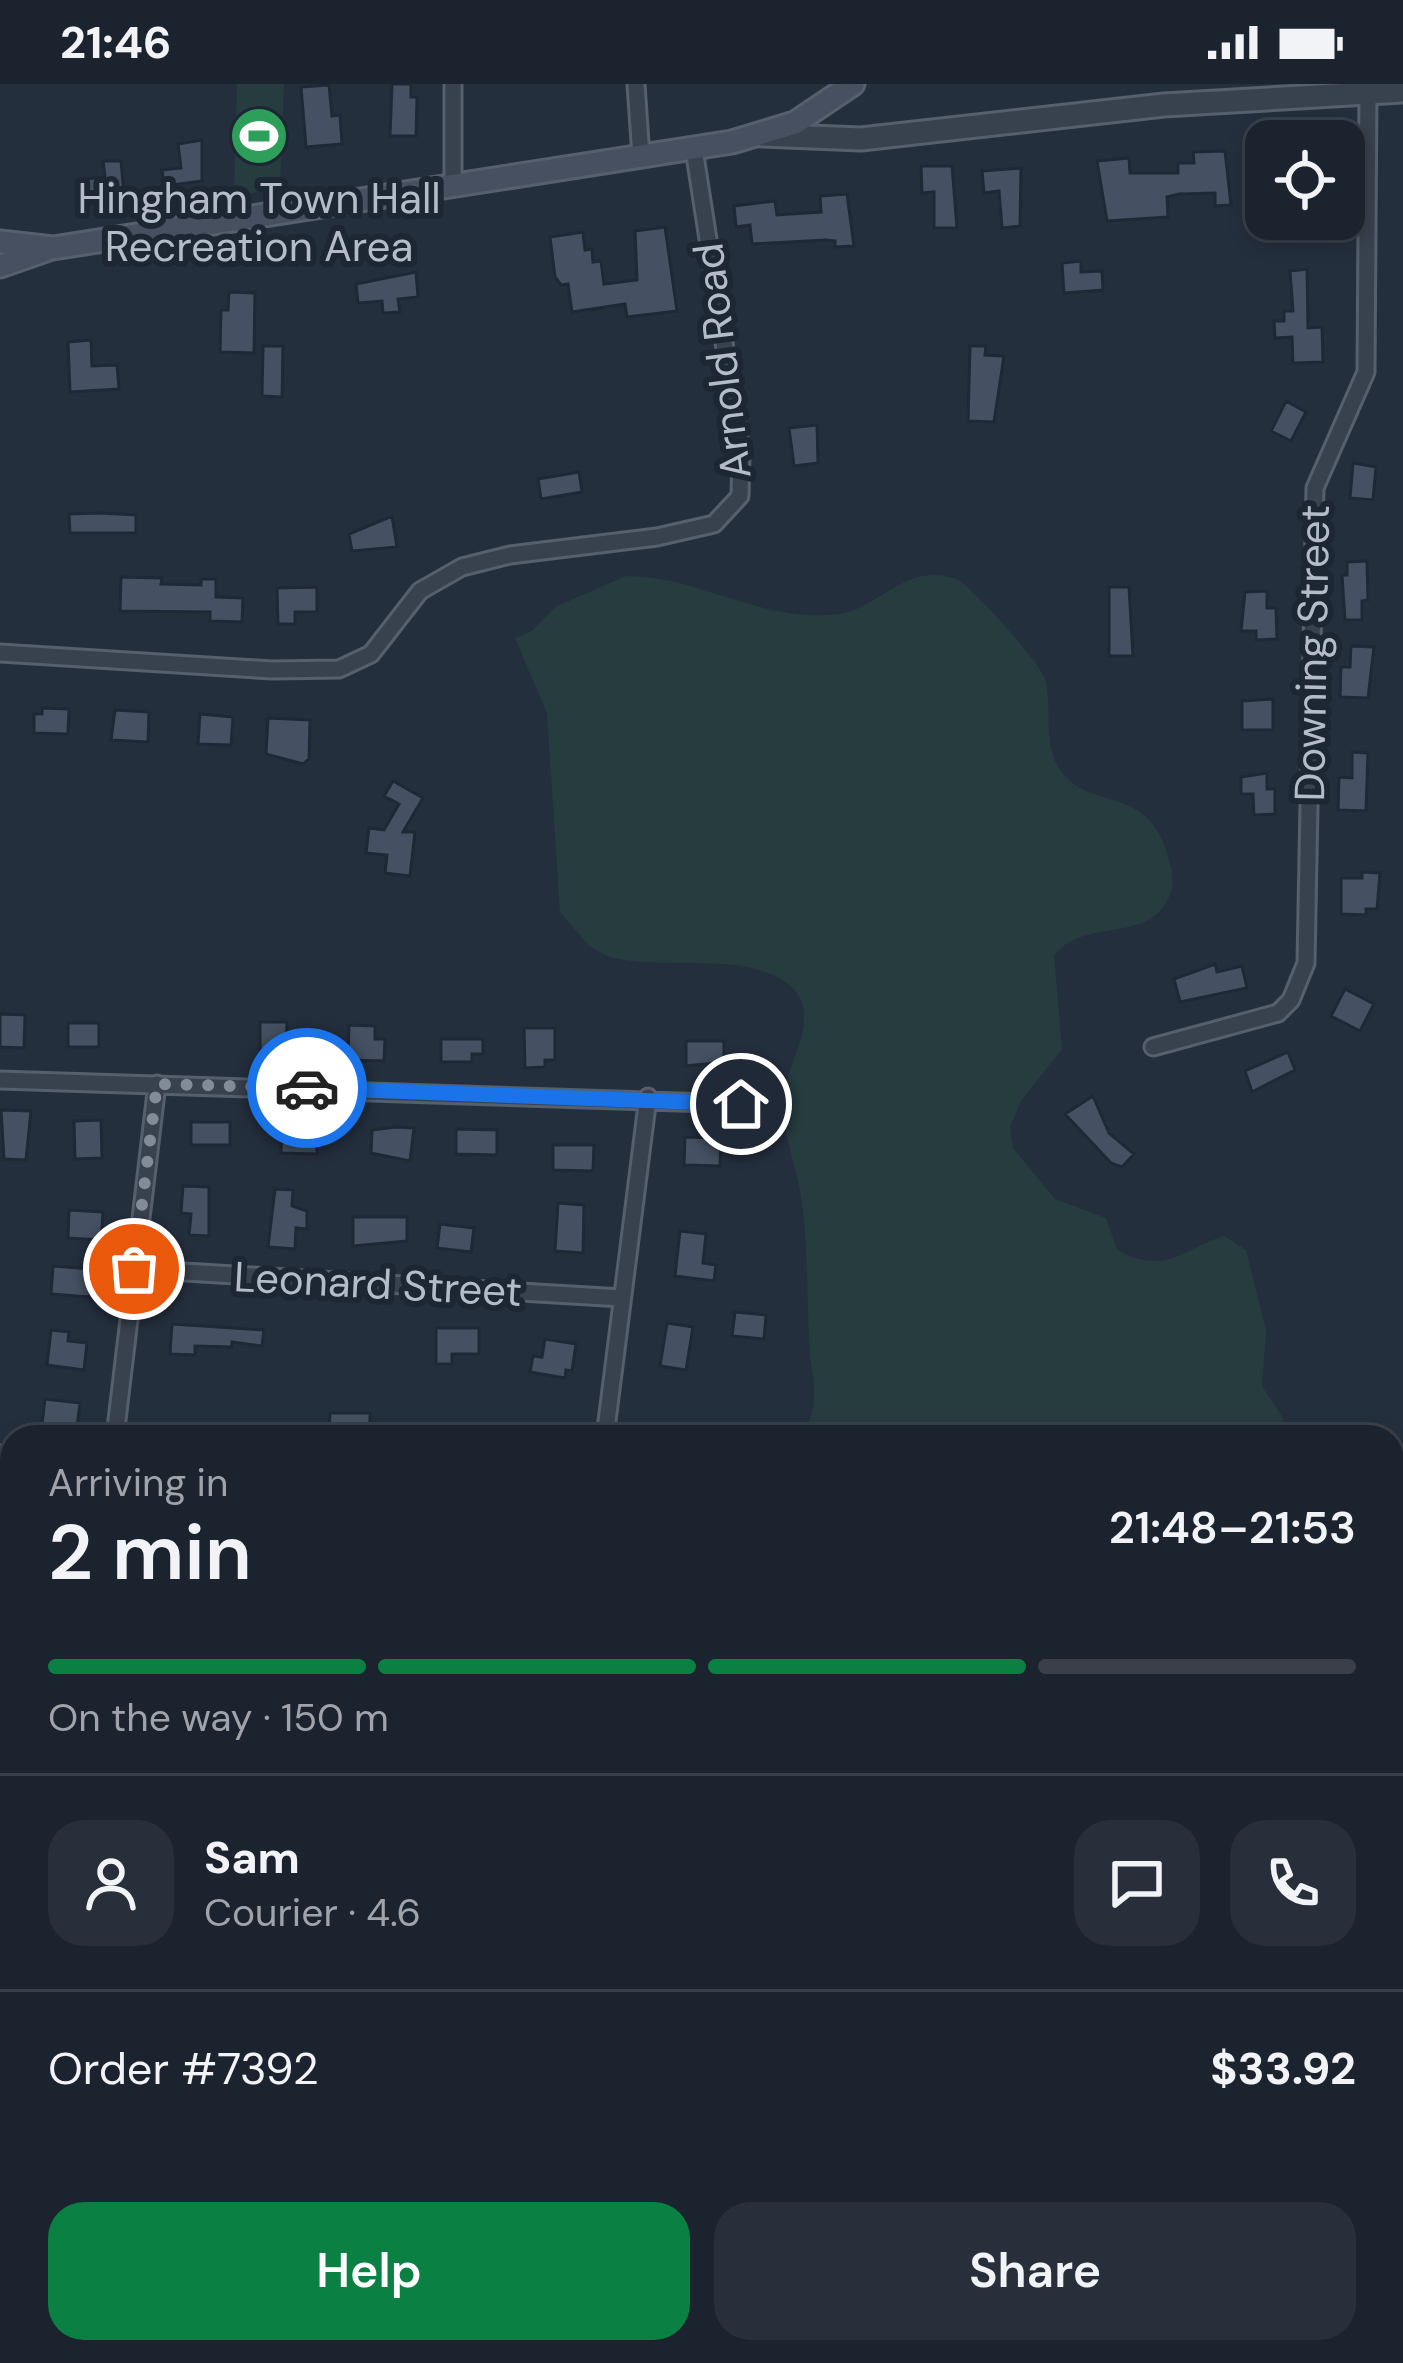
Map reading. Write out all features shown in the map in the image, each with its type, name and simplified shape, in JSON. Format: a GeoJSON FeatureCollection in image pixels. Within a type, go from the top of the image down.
{"type":"FeatureCollection","features":[{"type":"Feature","properties":{"kind":"main road"},"geometry":{"type":"LineString","coordinates":[[0,266],[53,248],[762,135],[818,110],[853,84]]}},
{"type":"Feature","properties":{"kind":"main road"},"geometry":{"type":"LineString","coordinates":[[0,242],[53,248]]}},
{"type":"Feature","properties":{"kind":"street"},"geometry":{"type":"LineString","coordinates":[[453,84],[453,186]]}},
{"type":"Feature","properties":{"kind":"street"},"geometry":{"type":"LineString","coordinates":[[637,84],[641,157]]}},
{"type":"Feature","properties":{"kind":"street"},"geometry":{"type":"LineString","coordinates":[[762,135],[862,139],[1227,92],[1403,91]]}},
{"type":"Feature","properties":{"kind":"street","name":"Downing Street"},"geometry":{"type":"LineString","coordinates":[[1153,1047],[1278,1013],[1291,1000],[1306,963],[1315,488],[1366,371],[1368,94]]}},
{"type":"Feature","properties":{"kind":"street","name":"Arnold Road"},"geometry":{"type":"LineString","coordinates":[[0,652],[272,670],[339,669],[371,654],[420,591],[462,567],[510,555],[686,532],[726,515],[740,496],[741,452],[694,148]]}},
{"type":"Feature","properties":{"kind":"street"},"geometry":{"type":"LineString","coordinates":[[0,1080],[648,1097],[741,1104]]}},
{"type":"Feature","properties":{"kind":"street"},"geometry":{"type":"LineString","coordinates":[[116,1425],[157,1084]]}},
{"type":"Feature","properties":{"kind":"street"},"geometry":{"type":"LineString","coordinates":[[606,1425],[648,1097]]}},
{"type":"Feature","properties":{"kind":"street","name":"Leonard Street"},"geometry":{"type":"LineString","coordinates":[[134,1269],[622,1298]]}},
{"type":"Feature","properties":{"kind":"green space","name":"Hingham Town Hall Recreation Area"},"geometry":{"type":"Polygon","coordinates":[[[237,84],[284,84],[280,188],[234,196],[237,84]]]}},
{"type":"Feature","properties":{"kind":"green space"},"geometry":{"type":"Polygon","coordinates":[[[938,575],[964,584],[989,609],[1045,679],[1049,736],[1059,768],[1085,790],[1145,816],[1167,853],[1172,880],[1169,897],[1146,921],[1081,937],[1054,956],[1062,1049],[1021,1101],[1010,1127],[1013,1148],[1055,1199],[1106,1218],[1117,1250],[1161,1261],[1224,1236],[1246,1250],[1266,1331],[1262,1386],[1283,1425],[808,1425],[814,1388],[806,1243],[782,1113],[804,1012],[799,996],[787,983],[747,967],[607,956],[589,946],[560,912],[547,713],[515,638],[532,631],[557,606],[626,576],[680,583],[784,612],[839,614],[907,581],[938,575]]]}},
{"type":"Feature","properties":{"kind":"building"},"geometry":{"type":"Polygon","coordinates":[[[392,84],[411,84],[411,97],[417,97],[416,136],[390,136],[392,84]]]}},
{"type":"Feature","properties":{"kind":"building"},"geometry":{"type":"Polygon","coordinates":[[[329,85],[332,116],[340,115],[342,144],[306,147],[301,87],[329,85]]]}},
{"type":"Feature","properties":{"kind":"building"},"geometry":{"type":"Polygon","coordinates":[[[202,140],[202,181],[164,186],[162,170],[181,168],[178,144],[202,140]]]}},
{"type":"Feature","properties":{"kind":"building"},"geometry":{"type":"Polygon","coordinates":[[[1225,151],[1231,205],[1215,206],[1215,193],[1179,194],[1167,197],[1168,217],[1107,221],[1097,161],[1129,158],[1130,173],[1178,173],[1178,163],[1194,163],[1193,152],[1225,151]]]}},
{"type":"Feature","properties":{"kind":"building"},"geometry":{"type":"Polygon","coordinates":[[[103,161],[121,161],[124,193],[87,196],[86,179],[105,177],[103,161]]]}},
{"type":"Feature","properties":{"kind":"building"},"geometry":{"type":"Polygon","coordinates":[[[921,166],[952,166],[957,228],[934,228],[934,192],[922,193],[921,166]]]}},
{"type":"Feature","properties":{"kind":"building"},"geometry":{"type":"Polygon","coordinates":[[[1021,168],[1020,226],[1002,228],[999,191],[984,193],[982,171],[1021,168]]]}},
{"type":"Feature","properties":{"kind":"building"},"geometry":{"type":"Polygon","coordinates":[[[847,194],[854,246],[835,247],[835,241],[826,240],[752,244],[750,225],[736,227],[734,206],[775,201],[777,215],[821,212],[820,196],[847,194]]]}},
{"type":"Feature","properties":{"kind":"building"},"geometry":{"type":"Polygon","coordinates":[[[665,227],[677,311],[627,317],[625,304],[572,312],[568,284],[561,285],[555,277],[550,237],[583,232],[585,250],[592,249],[593,262],[601,261],[604,284],[637,280],[635,231],[665,227]]]}},
{"type":"Feature","properties":{"kind":"building"},"geometry":{"type":"Polygon","coordinates":[[[1081,261],[1081,272],[1102,271],[1103,290],[1064,293],[1062,263],[1081,261]]]}},
{"type":"Feature","properties":{"kind":"building"},"geometry":{"type":"Polygon","coordinates":[[[1307,269],[1308,328],[1322,327],[1323,362],[1293,363],[1292,337],[1275,338],[1274,321],[1284,321],[1284,311],[1293,311],[1290,271],[1307,269]]]}},
{"type":"Feature","properties":{"kind":"building"},"geometry":{"type":"Polygon","coordinates":[[[416,272],[418,297],[398,299],[400,312],[383,313],[382,301],[358,303],[356,284],[416,272]]]}},
{"type":"Feature","properties":{"kind":"building"},"geometry":{"type":"Polygon","coordinates":[[[229,292],[255,293],[254,353],[220,352],[221,310],[228,310],[229,292]]]}},
{"type":"Feature","properties":{"kind":"building"},"geometry":{"type":"Polygon","coordinates":[[[91,340],[92,366],[117,365],[119,389],[70,392],[68,342],[91,340]]]}},
{"type":"Feature","properties":{"kind":"building"},"geometry":{"type":"Polygon","coordinates":[[[263,346],[283,346],[282,397],[262,396],[263,346]]]}},
{"type":"Feature","properties":{"kind":"building"},"geometry":{"type":"Polygon","coordinates":[[[970,346],[986,346],[985,355],[1004,356],[994,422],[968,421],[970,346]]]}},
{"type":"Feature","properties":{"kind":"building"},"geometry":{"type":"Polygon","coordinates":[[[1286,401],[1306,412],[1291,441],[1271,431],[1286,401]]]}},
{"type":"Feature","properties":{"kind":"building"},"geometry":{"type":"Polygon","coordinates":[[[817,425],[818,463],[794,466],[789,428],[817,425]]]}},
{"type":"Feature","properties":{"kind":"building"},"geometry":{"type":"Polygon","coordinates":[[[1353,463],[1376,467],[1373,500],[1350,498],[1353,463]]]}},
{"type":"Feature","properties":{"kind":"building"},"geometry":{"type":"Polygon","coordinates":[[[579,472],[582,492],[541,499],[538,479],[579,472]]]}},
{"type":"Feature","properties":{"kind":"building"},"geometry":{"type":"Polygon","coordinates":[[[69,514],[136,515],[136,533],[70,533],[69,514]]]}},
{"type":"Feature","properties":{"kind":"building"},"geometry":{"type":"Polygon","coordinates":[[[392,516],[397,547],[352,551],[349,534],[392,516]]]}},
{"type":"Feature","properties":{"kind":"building"},"geometry":{"type":"Polygon","coordinates":[[[1367,561],[1368,600],[1362,601],[1362,620],[1345,620],[1342,575],[1347,575],[1347,562],[1367,561]]]}},
{"type":"Feature","properties":{"kind":"building"},"geometry":{"type":"Polygon","coordinates":[[[121,577],[201,585],[201,579],[216,579],[216,597],[243,598],[242,622],[210,621],[210,612],[120,611],[121,577]]]}},
{"type":"Feature","properties":{"kind":"building"},"geometry":{"type":"Polygon","coordinates":[[[317,587],[317,612],[295,612],[295,624],[278,624],[277,588],[317,587]]]}},
{"type":"Feature","properties":{"kind":"building"},"geometry":{"type":"Polygon","coordinates":[[[1109,587],[1129,587],[1133,656],[1109,656],[1109,587]]]}},
{"type":"Feature","properties":{"kind":"building"},"geometry":{"type":"Polygon","coordinates":[[[1267,591],[1267,608],[1276,608],[1277,639],[1256,640],[1256,631],[1241,631],[1245,592],[1267,591]]]}},
{"type":"Feature","properties":{"kind":"building"},"geometry":{"type":"Polygon","coordinates":[[[1351,646],[1374,647],[1368,698],[1340,697],[1341,667],[1350,667],[1351,646]]]}},
{"type":"Feature","properties":{"kind":"building"},"geometry":{"type":"Polygon","coordinates":[[[1273,699],[1273,730],[1242,730],[1242,701],[1273,699]]]}},
{"type":"Feature","properties":{"kind":"building"},"geometry":{"type":"Polygon","coordinates":[[[42,708],[69,709],[68,734],[34,733],[34,714],[42,714],[42,708]]]}},
{"type":"Feature","properties":{"kind":"building"},"geometry":{"type":"Polygon","coordinates":[[[115,710],[149,712],[148,742],[111,740],[115,710]]]}},
{"type":"Feature","properties":{"kind":"building"},"geometry":{"type":"Polygon","coordinates":[[[200,714],[233,717],[231,745],[198,744],[200,714]]]}},
{"type":"Feature","properties":{"kind":"building"},"geometry":{"type":"Polygon","coordinates":[[[268,718],[310,720],[309,759],[303,764],[266,754],[268,718]]]}},
{"type":"Feature","properties":{"kind":"building"},"geometry":{"type":"Polygon","coordinates":[[[1352,752],[1368,753],[1366,811],[1338,810],[1339,777],[1352,778],[1352,752]]]}},
{"type":"Feature","properties":{"kind":"building"},"geometry":{"type":"Polygon","coordinates":[[[1267,773],[1267,789],[1275,789],[1275,814],[1254,815],[1253,794],[1241,794],[1241,777],[1267,773]]]}},
{"type":"Feature","properties":{"kind":"building"},"geometry":{"type":"Polygon","coordinates":[[[393,781],[423,798],[403,832],[415,832],[410,876],[385,873],[387,855],[366,853],[369,828],[384,830],[399,804],[384,796],[393,781]]]}},
{"type":"Feature","properties":{"kind":"building"},"geometry":{"type":"Polygon","coordinates":[[[1362,872],[1380,873],[1377,909],[1366,909],[1366,915],[1341,914],[1341,878],[1362,878],[1362,872]]]}},
{"type":"Feature","properties":{"kind":"building"},"geometry":{"type":"Polygon","coordinates":[[[1215,964],[1217,972],[1242,966],[1247,988],[1180,1002],[1174,979],[1215,964]]]}},
{"type":"Feature","properties":{"kind":"building"},"geometry":{"type":"Polygon","coordinates":[[[1345,989],[1374,1004],[1360,1031],[1331,1016],[1345,989]]]}},
{"type":"Feature","properties":{"kind":"building"},"geometry":{"type":"Polygon","coordinates":[[[0,1014],[25,1015],[24,1048],[0,1047],[0,1014]]]}},
{"type":"Feature","properties":{"kind":"building"},"geometry":{"type":"Polygon","coordinates":[[[260,1022],[287,1022],[286,1058],[260,1057],[260,1022]]]}},
{"type":"Feature","properties":{"kind":"building"},"geometry":{"type":"Polygon","coordinates":[[[68,1023],[99,1023],[99,1047],[68,1047],[68,1023]]]}},
{"type":"Feature","properties":{"kind":"building"},"geometry":{"type":"Polygon","coordinates":[[[349,1025],[375,1026],[375,1039],[385,1039],[384,1061],[348,1060],[349,1025]]]}},
{"type":"Feature","properties":{"kind":"building"},"geometry":{"type":"Polygon","coordinates":[[[524,1028],[555,1028],[555,1060],[545,1060],[545,1067],[525,1068],[524,1028]]]}},
{"type":"Feature","properties":{"kind":"building"},"geometry":{"type":"Polygon","coordinates":[[[441,1039],[483,1039],[483,1054],[472,1054],[472,1062],[441,1062],[441,1039]]]}},
{"type":"Feature","properties":{"kind":"building"},"geometry":{"type":"Polygon","coordinates":[[[686,1041],[724,1041],[724,1062],[686,1066],[686,1041]]]}},
{"type":"Feature","properties":{"kind":"building"},"geometry":{"type":"Polygon","coordinates":[[[1288,1052],[1295,1070],[1252,1092],[1245,1071],[1288,1052]]]}},
{"type":"Feature","properties":{"kind":"building"},"geometry":{"type":"Polygon","coordinates":[[[1093,1096],[1109,1133],[1134,1154],[1122,1167],[1111,1163],[1065,1114],[1093,1096]]]}},
{"type":"Feature","properties":{"kind":"building"},"geometry":{"type":"Polygon","coordinates":[[[1,1110],[31,1111],[26,1160],[4,1159],[1,1110]]]}},
{"type":"Feature","properties":{"kind":"building"},"geometry":{"type":"Polygon","coordinates":[[[101,1120],[102,1158],[75,1159],[74,1121],[101,1120]]]}},
{"type":"Feature","properties":{"kind":"building"},"geometry":{"type":"Polygon","coordinates":[[[191,1122],[230,1122],[230,1145],[191,1145],[191,1122]]]}},
{"type":"Feature","properties":{"kind":"building"},"geometry":{"type":"Polygon","coordinates":[[[282,1125],[317,1126],[317,1154],[281,1153],[282,1125]]]}},
{"type":"Feature","properties":{"kind":"building"},"geometry":{"type":"Polygon","coordinates":[[[414,1128],[410,1161],[371,1153],[372,1130],[414,1128]]]}},
{"type":"Feature","properties":{"kind":"building"},"geometry":{"type":"Polygon","coordinates":[[[456,1129],[497,1130],[497,1155],[456,1154],[456,1129]]]}},
{"type":"Feature","properties":{"kind":"building"},"geometry":{"type":"Polygon","coordinates":[[[685,1137],[721,1138],[720,1166],[684,1165],[685,1137]]]}},
{"type":"Feature","properties":{"kind":"building"},"geometry":{"type":"Polygon","coordinates":[[[553,1145],[594,1145],[593,1171],[553,1170],[553,1145]]]}},
{"type":"Feature","properties":{"kind":"building"},"geometry":{"type":"Polygon","coordinates":[[[183,1186],[209,1187],[209,1236],[189,1235],[191,1214],[181,1213],[183,1186]]]}},
{"type":"Feature","properties":{"kind":"building"},"geometry":{"type":"Polygon","coordinates":[[[275,1189],[293,1190],[292,1206],[307,1211],[307,1229],[296,1228],[295,1249],[268,1247],[275,1189]]]}},
{"type":"Feature","properties":{"kind":"building"},"geometry":{"type":"Polygon","coordinates":[[[558,1203],[584,1205],[583,1253],[555,1251],[558,1203]]]}},
{"type":"Feature","properties":{"kind":"building"},"geometry":{"type":"Polygon","coordinates":[[[69,1210],[103,1212],[101,1240],[68,1238],[69,1210]]]}},
{"type":"Feature","properties":{"kind":"building"},"geometry":{"type":"Polygon","coordinates":[[[353,1217],[407,1217],[407,1241],[353,1246],[353,1217]]]}},
{"type":"Feature","properties":{"kind":"building"},"geometry":{"type":"Polygon","coordinates":[[[440,1224],[474,1228],[471,1252],[437,1248],[440,1224]]]}},
{"type":"Feature","properties":{"kind":"building"},"geometry":{"type":"Polygon","coordinates":[[[680,1231],[706,1234],[703,1263],[716,1265],[714,1281],[675,1276],[680,1231]]]}},
{"type":"Feature","properties":{"kind":"building"},"geometry":{"type":"Polygon","coordinates":[[[53,1266],[92,1269],[90,1297],[51,1294],[53,1266]]]}},
{"type":"Feature","properties":{"kind":"building"},"geometry":{"type":"Polygon","coordinates":[[[735,1312],[766,1315],[764,1339],[732,1336],[735,1312]]]}},
{"type":"Feature","properties":{"kind":"building"},"geometry":{"type":"Polygon","coordinates":[[[667,1323],[693,1327],[686,1370],[660,1366],[667,1323]]]}},
{"type":"Feature","properties":{"kind":"building"},"geometry":{"type":"Polygon","coordinates":[[[172,1324],[264,1330],[262,1346],[232,1342],[232,1347],[195,1346],[195,1355],[170,1354],[172,1324]]]}},
{"type":"Feature","properties":{"kind":"building"},"geometry":{"type":"Polygon","coordinates":[[[436,1328],[479,1328],[479,1354],[452,1354],[452,1364],[436,1364],[436,1328]]]}},
{"type":"Feature","properties":{"kind":"building"},"geometry":{"type":"Polygon","coordinates":[[[51,1330],[69,1332],[68,1341],[87,1343],[84,1370],[47,1365],[51,1330]]]}},
{"type":"Feature","properties":{"kind":"building"},"geometry":{"type":"Polygon","coordinates":[[[545,1339],[576,1344],[572,1371],[566,1370],[565,1378],[530,1372],[533,1356],[542,1357],[545,1339]]]}},
{"type":"Feature","properties":{"kind":"building"},"geometry":{"type":"Polygon","coordinates":[[[45,1399],[80,1403],[77,1425],[42,1424],[45,1399]]]}},
{"type":"Feature","properties":{"kind":"building"},"geometry":{"type":"Polygon","coordinates":[[[330,1413],[370,1413],[370,1425],[330,1425],[330,1413]]]}},
{"type":"Feature","properties":{"kind":"way so far"},"geometry":{"type":"LineString","coordinates":[[134,1269],[157,1084],[307,1088]]}},
{"type":"Feature","properties":{"kind":"place","name":"Hingham Town Hall Recreation Area"},"geometry":{"type":"Point","coordinates":[259,136]}},
{"type":"Feature","properties":{"kind":"route"},"geometry":{"type":"LineString","coordinates":[[307,1088],[741,1104]]}}]}
